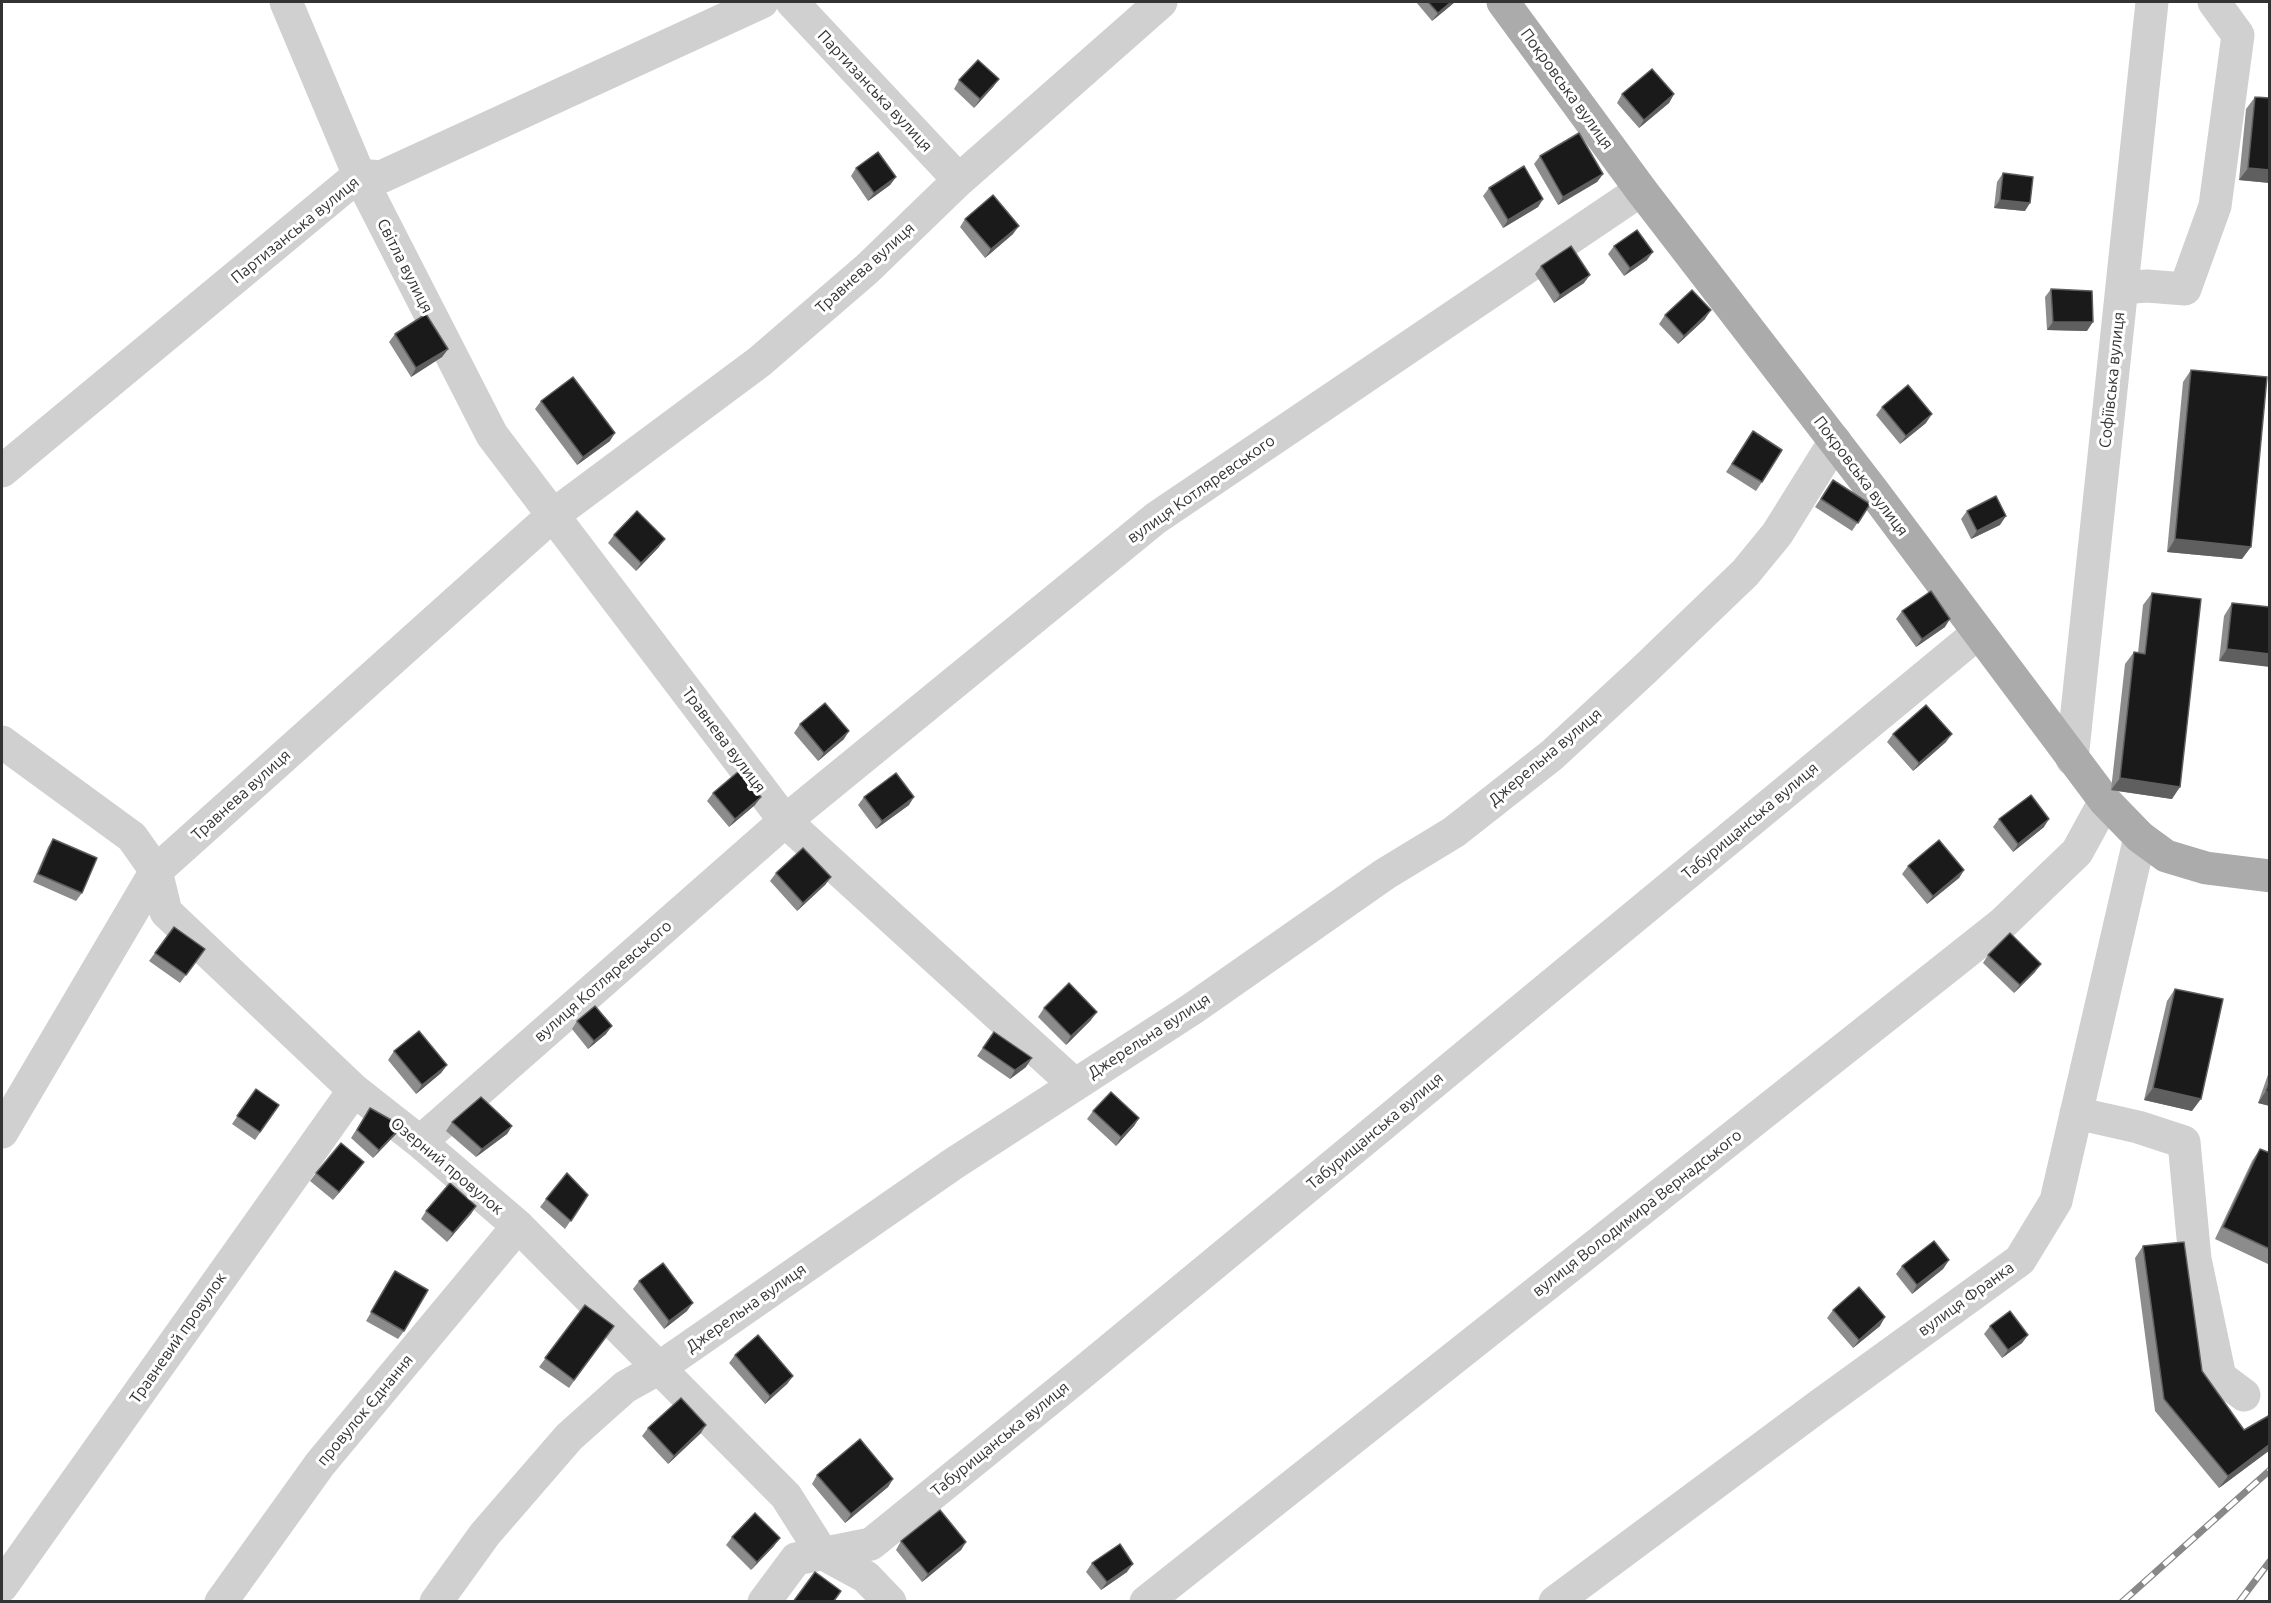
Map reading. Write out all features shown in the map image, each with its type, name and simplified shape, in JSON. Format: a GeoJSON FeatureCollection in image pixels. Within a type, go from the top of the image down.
{"type":"FeatureCollection","features":[{"type":"Feature","properties":{"kind":"main road","name":"Покровська вулиця"},"geometry":{"type":"LineString","coordinates":[[1503,2],[1641,190],[1835,441],[2104,801],[2140,837],[2166,856],[2206,868],[2270,876]]}},
{"type":"Feature","properties":{"kind":"street","name":"Світла вулиця"},"geometry":{"type":"LineString","coordinates":[[286,2],[358,175],[492,435],[552,516]]}},
{"type":"Feature","properties":{"kind":"street","name":"Партизанська вулиця"},"geometry":{"type":"LineString","coordinates":[[2,471],[358,175],[381,177],[762,2]]}},
{"type":"Feature","properties":{"kind":"street","name":"Партизанська вулиця"},"geometry":{"type":"LineString","coordinates":[[792,2],[959,180]]}},
{"type":"Feature","properties":{"kind":"street","name":"Травнева вулиця"},"geometry":{"type":"LineString","coordinates":[[2,1132],[156,872],[552,516],[759,362],[867,269],[959,180],[1161,2]]}},
{"type":"Feature","properties":{"kind":"street","name":"Софіївська вулиця"},"geometry":{"type":"LineString","coordinates":[[2072,759],[2152,2]]}},
{"type":"Feature","properties":{"kind":"street"},"geometry":{"type":"LineString","coordinates":[[2214,2],[2238,35]]}},
{"type":"Feature","properties":{"kind":"street"},"geometry":{"type":"LineString","coordinates":[[2122,288],[2146,286],[2185,289],[2215,206],[2242,2]]}},
{"type":"Feature","properties":{"kind":"street","name":"вулиця Котляревського"},"geometry":{"type":"LineString","coordinates":[[420,1142],[785,821],[1156,518],[1641,190]]}},
{"type":"Feature","properties":{"kind":"street","name":"Джерельна вулиця"},"geometry":{"type":"LineString","coordinates":[[436,1602],[485,1534],[569,1437],[625,1387],[659,1368],[953,1164],[1192,1009],[1385,874],[1454,832],[1552,755],[1745,573],[1777,534],[1835,441]]}},
{"type":"Feature","properties":{"kind":"street","name":"Травнева вулиця"},"geometry":{"type":"LineString","coordinates":[[552,516],[785,821]]}},
{"type":"Feature","properties":{"kind":"street","name":"Табурищанська вулиця"},"geometry":{"type":"LineString","coordinates":[[764,1602],[796,1559],[871,1544],[1096,1362],[1978,633]]}},
{"type":"Feature","properties":{"kind":"street","name":"Озерний провулок"},"geometry":{"type":"LineString","coordinates":[[2,742],[132,837],[156,872],[166,912],[354,1090],[420,1142],[518,1226],[786,1496],[822,1553],[866,1577],[890,1602]]}},
{"type":"Feature","properties":{"kind":"street","name":"вулиця Володимира Вернадського"},"geometry":{"type":"LineString","coordinates":[[1146,1602],[2003,923],[2077,852],[2104,801]]}},
{"type":"Feature","properties":{"kind":"street"},"geometry":{"type":"LineString","coordinates":[[785,821],[1074,1084]]}},
{"type":"Feature","properties":{"kind":"street","name":"вулиця Франка"},"geometry":{"type":"LineString","coordinates":[[1555,1602],[1816,1407],[2020,1260],[2056,1201],[2140,837]]}},
{"type":"Feature","properties":{"kind":"street","name":"Травневий провулок"},"geometry":{"type":"LineString","coordinates":[[2,1586],[354,1090]]}},
{"type":"Feature","properties":{"kind":"street"},"geometry":{"type":"LineString","coordinates":[[2076,1113],[2138,1127],[2184,1142],[2195,1259],[2220,1377],[2244,1395]]}},
{"type":"Feature","properties":{"kind":"street","name":"провулок Єднання"},"geometry":{"type":"LineString","coordinates":[[221,1602],[320,1464],[518,1226]]}},
{"type":"Feature","properties":{"kind":"building"},"geometry":{"type":"Polygon","coordinates":[[[1428,2],[1451,2],[1438,13],[1428,2]]]}},
{"type":"Feature","properties":{"kind":"building"},"geometry":{"type":"Polygon","coordinates":[[[978,60],[999,79],[980,99],[959,80],[978,60]]]}},
{"type":"Feature","properties":{"kind":"building"},"geometry":{"type":"Polygon","coordinates":[[[1652,69],[1674,94],[1644,120],[1622,94],[1652,69]]]}},
{"type":"Feature","properties":{"kind":"building"},"geometry":{"type":"Polygon","coordinates":[[[2255,97],[2270,98],[2270,170],[2248,168],[2255,97]]]}},
{"type":"Feature","properties":{"kind":"building"},"geometry":{"type":"Polygon","coordinates":[[[1579,133],[1603,174],[1563,197],[1540,156],[1579,133]]]}},
{"type":"Feature","properties":{"kind":"building"},"geometry":{"type":"Polygon","coordinates":[[[878,152],[896,177],[874,193],[856,168],[878,152]]]}},
{"type":"Feature","properties":{"kind":"building"},"geometry":{"type":"Polygon","coordinates":[[[1524,166],[1543,199],[1508,220],[1489,188],[1524,166]]]}},
{"type":"Feature","properties":{"kind":"building"},"geometry":{"type":"Polygon","coordinates":[[[2003,173],[2033,177],[2030,203],[2000,200],[2003,173]]]}},
{"type":"Feature","properties":{"kind":"building"},"geometry":{"type":"Polygon","coordinates":[[[993,195],[1019,226],[991,249],[965,219],[993,195]]]}},
{"type":"Feature","properties":{"kind":"building"},"geometry":{"type":"Polygon","coordinates":[[[1637,230],[1653,252],[1630,268],[1614,246],[1637,230]]]}},
{"type":"Feature","properties":{"kind":"building"},"geometry":{"type":"Polygon","coordinates":[[[1571,246],[1590,275],[1560,295],[1541,266],[1571,246]]]}},
{"type":"Feature","properties":{"kind":"building"},"geometry":{"type":"Polygon","coordinates":[[[2051,289],[2092,291],[2093,322],[2053,322],[2051,289]]]}},
{"type":"Feature","properties":{"kind":"building"},"geometry":{"type":"Polygon","coordinates":[[[1692,290],[1711,310],[1684,336],[1665,315],[1692,290]]]}},
{"type":"Feature","properties":{"kind":"building"},"geometry":{"type":"Polygon","coordinates":[[[426,314],[448,349],[416,368],[395,334],[426,314]]]}},
{"type":"Feature","properties":{"kind":"building"},"geometry":{"type":"Polygon","coordinates":[[[2191,370],[2267,377],[2251,547],[2175,539],[2191,370]]]}},
{"type":"Feature","properties":{"kind":"building"},"geometry":{"type":"Polygon","coordinates":[[[573,377],[615,433],[583,457],[541,401],[573,377]]]}},
{"type":"Feature","properties":{"kind":"building"},"geometry":{"type":"Polygon","coordinates":[[[1908,385],[1932,414],[1906,436],[1882,407],[1908,385]]]}},
{"type":"Feature","properties":{"kind":"building"},"geometry":{"type":"Polygon","coordinates":[[[1753,431],[1782,450],[1762,482],[1732,464],[1753,431]]]}},
{"type":"Feature","properties":{"kind":"building"},"geometry":{"type":"Polygon","coordinates":[[[1833,480],[1870,504],[1858,523],[1821,499],[1833,480]]]}},
{"type":"Feature","properties":{"kind":"building"},"geometry":{"type":"Polygon","coordinates":[[[1996,496],[2006,516],[1977,531],[1967,511],[1996,496]]]}},
{"type":"Feature","properties":{"kind":"building"},"geometry":{"type":"Polygon","coordinates":[[[637,511],[665,539],[641,563],[614,535],[637,511]]]}},
{"type":"Feature","properties":{"kind":"building"},"geometry":{"type":"Polygon","coordinates":[[[1931,591],[1950,619],[1922,639],[1902,611],[1931,591]]]}},
{"type":"Feature","properties":{"kind":"building"},"geometry":{"type":"Polygon","coordinates":[[[2152,593],[2201,599],[2180,787],[2120,778],[2134,652],[2145,654],[2152,593]]]}},
{"type":"Feature","properties":{"kind":"building"},"geometry":{"type":"Polygon","coordinates":[[[2232,603],[2270,607],[2270,654],[2227,649],[2232,603]]]}},
{"type":"Feature","properties":{"kind":"building"},"geometry":{"type":"Polygon","coordinates":[[[825,703],[849,731],[824,753],[800,724],[825,703]]]}},
{"type":"Feature","properties":{"kind":"building"},"geometry":{"type":"Polygon","coordinates":[[[1926,705],[1952,734],[1919,763],[1893,734],[1926,705]]]}},
{"type":"Feature","properties":{"kind":"building"},"geometry":{"type":"Polygon","coordinates":[[[739,771],[761,797],[735,819],[713,793],[739,771]]]}},
{"type":"Feature","properties":{"kind":"building"},"geometry":{"type":"Polygon","coordinates":[[[896,773],[914,797],[882,821],[864,797],[896,773]]]}},
{"type":"Feature","properties":{"kind":"building"},"geometry":{"type":"Polygon","coordinates":[[[2031,795],[2049,819],[2018,844],[1999,819],[2031,795]]]}},
{"type":"Feature","properties":{"kind":"building"},"geometry":{"type":"Polygon","coordinates":[[[53,839],[97,858],[82,893],[38,874],[53,839]]]}},
{"type":"Feature","properties":{"kind":"building"},"geometry":{"type":"Polygon","coordinates":[[[1939,840],[1964,870],[1933,896],[1908,866],[1939,840]]]}},
{"type":"Feature","properties":{"kind":"building"},"geometry":{"type":"Polygon","coordinates":[[[803,848],[831,877],[803,903],[776,873],[803,848]]]}},
{"type":"Feature","properties":{"kind":"building"},"geometry":{"type":"Polygon","coordinates":[[[174,927],[205,949],[186,975],[155,953],[174,927]]]}},
{"type":"Feature","properties":{"kind":"building"},"geometry":{"type":"Polygon","coordinates":[[[2010,933],[2041,964],[2020,985],[1988,955],[2010,933]]]}},
{"type":"Feature","properties":{"kind":"building"},"geometry":{"type":"Polygon","coordinates":[[[1069,983],[1097,1012],[1071,1036],[1044,1008],[1069,983]]]}},
{"type":"Feature","properties":{"kind":"building"},"geometry":{"type":"Polygon","coordinates":[[[2175,989],[2223,999],[2201,1099],[2153,1088],[2175,989]]]}},
{"type":"Feature","properties":{"kind":"building"},"geometry":{"type":"Polygon","coordinates":[[[595,1006],[612,1026],[594,1041],[577,1021],[595,1006]]]}},
{"type":"Feature","properties":{"kind":"building"},"geometry":{"type":"Polygon","coordinates":[[[419,1031],[447,1065],[422,1085],[394,1051],[419,1031]]]}},
{"type":"Feature","properties":{"kind":"building"},"geometry":{"type":"Polygon","coordinates":[[[994,1032],[1032,1058],[1015,1070],[983,1048],[994,1032]]]}},
{"type":"Feature","properties":{"kind":"building"},"geometry":{"type":"Polygon","coordinates":[[[256,1089],[279,1105],[260,1132],[237,1116],[256,1089]]]}},
{"type":"Feature","properties":{"kind":"building"},"geometry":{"type":"Polygon","coordinates":[[[1111,1092],[1139,1118],[1121,1137],[1093,1111],[1111,1092]]]}},
{"type":"Feature","properties":{"kind":"building"},"geometry":{"type":"Polygon","coordinates":[[[481,1097],[512,1126],[482,1149],[452,1122],[481,1097]]]}},
{"type":"Feature","properties":{"kind":"building"},"geometry":{"type":"Polygon","coordinates":[[[370,1108],[402,1126],[379,1150],[357,1130],[370,1108]]]}},
{"type":"Feature","properties":{"kind":"building"},"geometry":{"type":"Polygon","coordinates":[[[341,1143],[364,1162],[339,1192],[316,1173],[341,1143]]]}},
{"type":"Feature","properties":{"kind":"building"},"geometry":{"type":"Polygon","coordinates":[[[2260,1149],[2270,1153],[2270,1249],[2223,1227],[2260,1149]]]}},
{"type":"Feature","properties":{"kind":"building"},"geometry":{"type":"Polygon","coordinates":[[[567,1173],[588,1195],[571,1221],[546,1199],[567,1173]]]}},
{"type":"Feature","properties":{"kind":"building"},"geometry":{"type":"Polygon","coordinates":[[[450,1183],[476,1206],[453,1233],[426,1211],[450,1183]]]}},
{"type":"Feature","properties":{"kind":"building"},"geometry":{"type":"Polygon","coordinates":[[[1934,1241],[1949,1260],[1917,1285],[1902,1266],[1934,1241]]]}},
{"type":"Feature","properties":{"kind":"building"},"geometry":{"type":"Polygon","coordinates":[[[2184,1242],[2202,1371],[2244,1430],[2270,1415],[2270,1444],[2228,1476],[2164,1399],[2143,1246],[2184,1242]]]}},
{"type":"Feature","properties":{"kind":"building"},"geometry":{"type":"Polygon","coordinates":[[[663,1263],[693,1303],[669,1321],[639,1281],[663,1263]]]}},
{"type":"Feature","properties":{"kind":"building"},"geometry":{"type":"Polygon","coordinates":[[[395,1271],[428,1290],[404,1331],[371,1312],[395,1271]]]}},
{"type":"Feature","properties":{"kind":"building"},"geometry":{"type":"Polygon","coordinates":[[[1859,1287],[1885,1317],[1859,1340],[1833,1310],[1859,1287]]]}},
{"type":"Feature","properties":{"kind":"building"},"geometry":{"type":"Polygon","coordinates":[[[585,1305],[614,1326],[574,1380],[545,1358],[585,1305]]]}},
{"type":"Feature","properties":{"kind":"building"},"geometry":{"type":"Polygon","coordinates":[[[2010,1311],[2028,1335],[2008,1350],[1990,1326],[2010,1311]]]}},
{"type":"Feature","properties":{"kind":"building"},"geometry":{"type":"Polygon","coordinates":[[[758,1335],[793,1376],[770,1396],[735,1355],[758,1335]]]}},
{"type":"Feature","properties":{"kind":"building"},"geometry":{"type":"Polygon","coordinates":[[[681,1398],[706,1425],[674,1456],[648,1428],[681,1398]]]}},
{"type":"Feature","properties":{"kind":"building"},"geometry":{"type":"Polygon","coordinates":[[[860,1439],[893,1479],[851,1514],[817,1475],[860,1439]]]}},
{"type":"Feature","properties":{"kind":"building"},"geometry":{"type":"Polygon","coordinates":[[[940,1510],[966,1542],[928,1574],[901,1541],[940,1510]]]}},
{"type":"Feature","properties":{"kind":"building"},"geometry":{"type":"Polygon","coordinates":[[[755,1513],[780,1538],[757,1562],[732,1537],[755,1513]]]}},
{"type":"Feature","properties":{"kind":"building"},"geometry":{"type":"Polygon","coordinates":[[[1120,1544],[1133,1564],[1107,1582],[1092,1563],[1120,1544]]]}},
{"type":"Feature","properties":{"kind":"building"},"geometry":{"type":"Polygon","coordinates":[[[815,1572],[841,1591],[833,1602],[793,1602],[815,1572]]]}},
{"type":"Feature","properties":{"kind":"railway"},"geometry":{"type":"LineString","coordinates":[[2122,1602],[2270,1470]]}},
{"type":"Feature","properties":{"kind":"railway"},"geometry":{"type":"LineString","coordinates":[[2239,1602],[2270,1561]]}}]}
